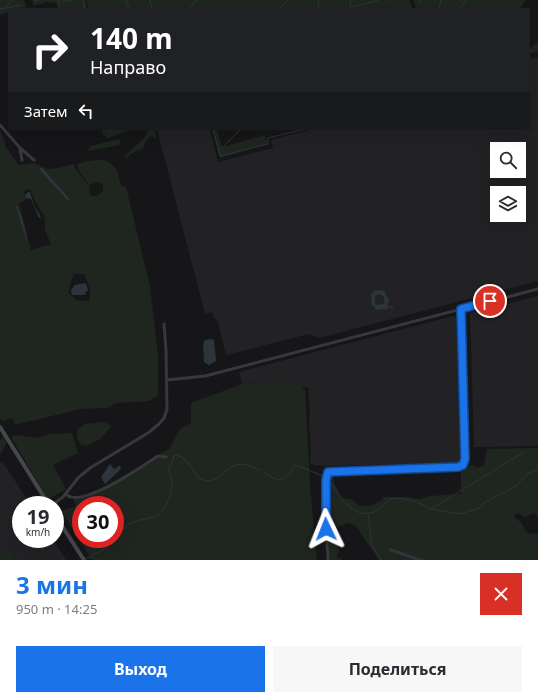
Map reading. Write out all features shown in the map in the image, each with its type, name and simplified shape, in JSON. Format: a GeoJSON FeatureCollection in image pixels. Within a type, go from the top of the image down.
{"type":"FeatureCollection","features":[{"type":"Feature","properties":{"kind":"main road"},"geometry":{"type":"LineString","coordinates":[[0,427],[43,496]]}},
{"type":"Feature","properties":{"kind":"main road"},"geometry":{"type":"LineString","coordinates":[[64,529],[83,559]]}},
{"type":"Feature","properties":{"kind":"street"},"geometry":{"type":"LineString","coordinates":[[0,125],[20,148],[34,160]]}},
{"type":"Feature","properties":{"kind":"street"},"geometry":{"type":"LineString","coordinates":[[20,148],[22,160]]}},
{"type":"Feature","properties":{"kind":"street"},"geometry":{"type":"LineString","coordinates":[[167,380],[205,376],[538,289]]}},
{"type":"Feature","properties":{"kind":"street"},"geometry":{"type":"LineString","coordinates":[[328,560],[325,520],[326,480],[328,472],[458,467],[463,465],[465,459],[461,309]]}},
{"type":"Feature","properties":{"kind":"street"},"geometry":{"type":"LineString","coordinates":[[63,496],[78,478],[90,468],[148,433],[162,422],[167,409],[164,324]]}},
{"type":"Feature","properties":{"kind":"street"},"geometry":{"type":"LineString","coordinates":[[66,494],[73,498],[100,491],[158,456],[166,457]]}},
{"type":"Feature","properties":{"kind":"shaded area"},"geometry":{"type":"Polygon","coordinates":[[[0,0],[24,0],[27,7],[8,8],[8,12],[0,15],[0,0]]]}},
{"type":"Feature","properties":{"kind":"shaded area"},"geometry":{"type":"Polygon","coordinates":[[[32,0],[85,0],[87,8],[58,8],[56,3],[46,2],[34,6],[32,0]]]}},
{"type":"Feature","properties":{"kind":"shaded area"},"geometry":{"type":"Polygon","coordinates":[[[86,0],[409,0],[413,8],[391,7],[89,8],[86,0]]]}},
{"type":"Feature","properties":{"kind":"shaded area"},"geometry":{"type":"Polygon","coordinates":[[[414,0],[526,0],[520,8],[416,8],[414,0]]]}},
{"type":"Feature","properties":{"kind":"shaded area"},"geometry":{"type":"Polygon","coordinates":[[[538,42],[538,51],[530,54],[530,48],[538,42]]]}},
{"type":"Feature","properties":{"kind":"shaded area"},"geometry":{"type":"Polygon","coordinates":[[[538,57],[538,281],[319,338],[309,334],[226,355],[217,319],[214,319],[212,312],[205,314],[157,130],[210,130],[218,162],[273,148],[271,140],[309,130],[530,130],[530,59],[538,57]]]}},
{"type":"Feature","properties":{"kind":"shaded area"},"geometry":{"type":"Polygon","coordinates":[[[102,130],[129,130],[108,138],[103,135],[102,130]]]}},
{"type":"Feature","properties":{"kind":"shaded area"},"geometry":{"type":"Polygon","coordinates":[[[148,130],[155,130],[155,138],[150,136],[143,149],[134,152],[127,158],[124,157],[145,137],[148,130]]]}},
{"type":"Feature","properties":{"kind":"shaded area"},"geometry":{"type":"Polygon","coordinates":[[[212,130],[217,130],[222,147],[265,135],[268,144],[220,158],[212,130]]]}},
{"type":"Feature","properties":{"kind":"shaded area"},"geometry":{"type":"Polygon","coordinates":[[[0,131],[6,144],[5,146],[19,165],[33,163],[48,169],[73,164],[90,187],[89,192],[92,196],[97,196],[103,191],[103,185],[98,182],[89,185],[80,173],[77,164],[103,160],[112,165],[117,171],[121,185],[126,187],[150,286],[158,355],[158,396],[149,401],[116,403],[107,408],[80,409],[15,425],[13,418],[2,421],[0,418],[0,131]],[[30,189],[23,191],[27,200],[19,203],[31,250],[51,244],[45,230],[45,218],[30,189]],[[74,274],[69,292],[78,300],[90,301],[90,288],[84,274],[74,274]]]}},
{"type":"Feature","properties":{"kind":"shaded area"},"geometry":{"type":"Polygon","coordinates":[[[120,140],[121,142],[119,145],[88,151],[90,146],[120,140]]]}},
{"type":"Feature","properties":{"kind":"shaded area"},"geometry":{"type":"Polygon","coordinates":[[[42,168],[70,200],[68,201],[39,169],[42,168]]]}},
{"type":"Feature","properties":{"kind":"shaded area"},"geometry":{"type":"Polygon","coordinates":[[[30,192],[34,205],[41,217],[39,218],[31,199],[26,198],[25,195],[30,192]]]}},
{"type":"Feature","properties":{"kind":"shaded area"},"geometry":{"type":"Polygon","coordinates":[[[16,206],[22,218],[27,239],[26,239],[16,206]]]}},
{"type":"Feature","properties":{"kind":"shaded area"},"geometry":{"type":"Polygon","coordinates":[[[85,283],[88,291],[86,291],[85,295],[72,295],[71,290],[75,285],[85,283]]]}},
{"type":"Feature","properties":{"kind":"shaded area"},"geometry":{"type":"Polygon","coordinates":[[[374,291],[384,291],[389,300],[387,306],[392,306],[392,310],[391,307],[387,308],[386,311],[385,309],[377,310],[372,305],[371,294],[374,291]],[[378,294],[375,297],[375,304],[384,304],[382,295],[378,294]]]}},
{"type":"Feature","properties":{"kind":"shaded area"},"geometry":{"type":"Polygon","coordinates":[[[538,296],[538,446],[474,447],[470,313],[538,296]]]}},
{"type":"Feature","properties":{"kind":"shaded area"},"geometry":{"type":"Polygon","coordinates":[[[453,316],[456,317],[460,447],[460,461],[458,463],[319,466],[310,464],[311,449],[308,388],[284,382],[242,384],[239,372],[453,316]]]}},
{"type":"Feature","properties":{"kind":"shaded area"},"geometry":{"type":"Polygon","coordinates":[[[205,340],[214,340],[216,361],[209,365],[204,362],[203,344],[205,340]]]}},
{"type":"Feature","properties":{"kind":"shaded area"},"geometry":{"type":"Polygon","coordinates":[[[284,382],[302,386],[305,391],[310,485],[317,560],[92,560],[84,548],[124,548],[124,496],[85,496],[100,491],[170,448],[180,429],[191,423],[191,403],[242,384],[284,382]]]}},
{"type":"Feature","properties":{"kind":"shaded area"},"geometry":{"type":"Polygon","coordinates":[[[104,422],[112,426],[100,439],[87,446],[81,445],[77,438],[78,429],[85,424],[104,422]]]}},
{"type":"Feature","properties":{"kind":"shaded area"},"geometry":{"type":"Polygon","coordinates":[[[72,433],[78,453],[53,465],[66,489],[55,496],[46,496],[11,437],[16,435],[39,438],[50,434],[72,433]]]}},
{"type":"Feature","properties":{"kind":"shaded area"},"geometry":{"type":"Polygon","coordinates":[[[4,437],[7,442],[0,455],[0,440],[4,437]]]}},
{"type":"Feature","properties":{"kind":"shaded area"},"geometry":{"type":"Polygon","coordinates":[[[538,448],[538,518],[534,513],[525,517],[517,513],[514,517],[522,523],[525,531],[538,535],[538,560],[379,560],[355,525],[348,523],[331,529],[331,532],[335,531],[338,533],[336,545],[340,552],[337,554],[337,558],[342,558],[341,560],[329,560],[326,484],[328,477],[334,475],[334,483],[342,498],[352,499],[355,503],[363,506],[375,504],[383,499],[383,497],[407,497],[420,499],[429,496],[461,494],[461,469],[474,465],[477,468],[484,465],[487,449],[538,448]]]}},
{"type":"Feature","properties":{"kind":"shaded area"},"geometry":{"type":"Polygon","coordinates":[[[2,461],[25,496],[12,496],[12,548],[59,548],[66,560],[15,560],[7,548],[0,557],[0,464],[2,461]]]}},
{"type":"Feature","properties":{"kind":"shaded area"},"geometry":{"type":"Polygon","coordinates":[[[110,464],[114,469],[120,466],[121,469],[105,484],[101,477],[110,464]]]}},
{"type":"Feature","properties":{"kind":"shaded area"},"geometry":{"type":"Polygon","coordinates":[[[72,507],[72,528],[64,516],[64,510],[72,507]]]}},
{"type":"Feature","properties":{"kind":"shaded area"},"geometry":{"type":"Polygon","coordinates":[[[7,548],[15,560],[0,560],[0,557],[7,548]]]}},
{"type":"Feature","properties":{"kind":"shaded area"},"geometry":{"type":"Polygon","coordinates":[[[390,548],[425,560],[415,560],[389,551],[390,548]]]}},
{"type":"Feature","properties":{"kind":"waterway"},"geometry":{"type":"LineString","coordinates":[[6,7],[12,0]]}},
{"type":"Feature","properties":{"kind":"waterway"},"geometry":{"type":"LineString","coordinates":[[34,1],[38,0]]}},
{"type":"Feature","properties":{"kind":"waterway"},"geometry":{"type":"LineString","coordinates":[[58,0],[60,8]]}},
{"type":"Feature","properties":{"kind":"waterway"},"geometry":{"type":"LineString","coordinates":[[61,2],[71,0]]}},
{"type":"Feature","properties":{"kind":"waterway"},"geometry":{"type":"LineString","coordinates":[[83,0],[85,8]]}},
{"type":"Feature","properties":{"kind":"waterway"},"geometry":{"type":"LineString","coordinates":[[126,0],[129,8]]}},
{"type":"Feature","properties":{"kind":"waterway"},"geometry":{"type":"LineString","coordinates":[[150,0],[152,8]]}},
{"type":"Feature","properties":{"kind":"waterway"},"geometry":{"type":"LineString","coordinates":[[188,8],[197,0]]}},
{"type":"Feature","properties":{"kind":"waterway"},"geometry":{"type":"LineString","coordinates":[[280,8],[288,0]]}},
{"type":"Feature","properties":{"kind":"waterway"},"geometry":{"type":"LineString","coordinates":[[318,8],[319,0]]}},
{"type":"Feature","properties":{"kind":"waterway"},"geometry":{"type":"LineString","coordinates":[[350,7],[351,0]]}},
{"type":"Feature","properties":{"kind":"waterway"},"geometry":{"type":"LineString","coordinates":[[348,8],[379,0]]}},
{"type":"Feature","properties":{"kind":"waterway"},"geometry":{"type":"LineString","coordinates":[[439,8],[441,0]]}},
{"type":"Feature","properties":{"kind":"waterway"},"geometry":{"type":"LineString","coordinates":[[461,8],[466,0]]}},
{"type":"Feature","properties":{"kind":"waterway"},"geometry":{"type":"LineString","coordinates":[[0,9],[22,5]]}},
{"type":"Feature","properties":{"kind":"waterway"},"geometry":{"type":"LineString","coordinates":[[213,130],[220,156],[268,144],[268,138],[302,130]]}},
{"type":"Feature","properties":{"kind":"waterway"},"geometry":{"type":"LineString","coordinates":[[219,151],[240,130]]}},
{"type":"Feature","properties":{"kind":"waterway"},"geometry":{"type":"LineString","coordinates":[[431,509],[524,452]]}},
{"type":"Feature","properties":{"kind":"waterway"},"geometry":{"type":"LineString","coordinates":[[84,559],[91,557],[93,554],[108,546],[131,523],[154,517],[161,513],[166,505],[171,491],[172,480],[169,470],[174,455],[180,456],[184,459],[197,476],[206,481],[211,481],[232,467],[241,464],[251,466],[261,471]]}},
{"type":"Feature","properties":{"kind":"waterway"},"geometry":{"type":"LineString","coordinates":[[265,473],[277,480],[281,480],[290,474],[294,465],[322,476]]}},
{"type":"Feature","properties":{"kind":"waterway"},"geometry":{"type":"LineString","coordinates":[[329,479],[347,505],[360,513],[376,511],[390,499],[398,498],[413,501],[430,509],[460,514],[479,508],[485,502],[515,487],[527,474],[538,469]]}},
{"type":"Feature","properties":{"kind":"waterway"},"geometry":{"type":"LineString","coordinates":[[368,513],[372,546],[381,560]]}},
{"type":"Feature","properties":{"kind":"route"},"geometry":{"type":"LineString","coordinates":[[326,529],[326,480],[328,472],[458,467],[463,465],[465,459],[461,309],[490,301]]}}]}
